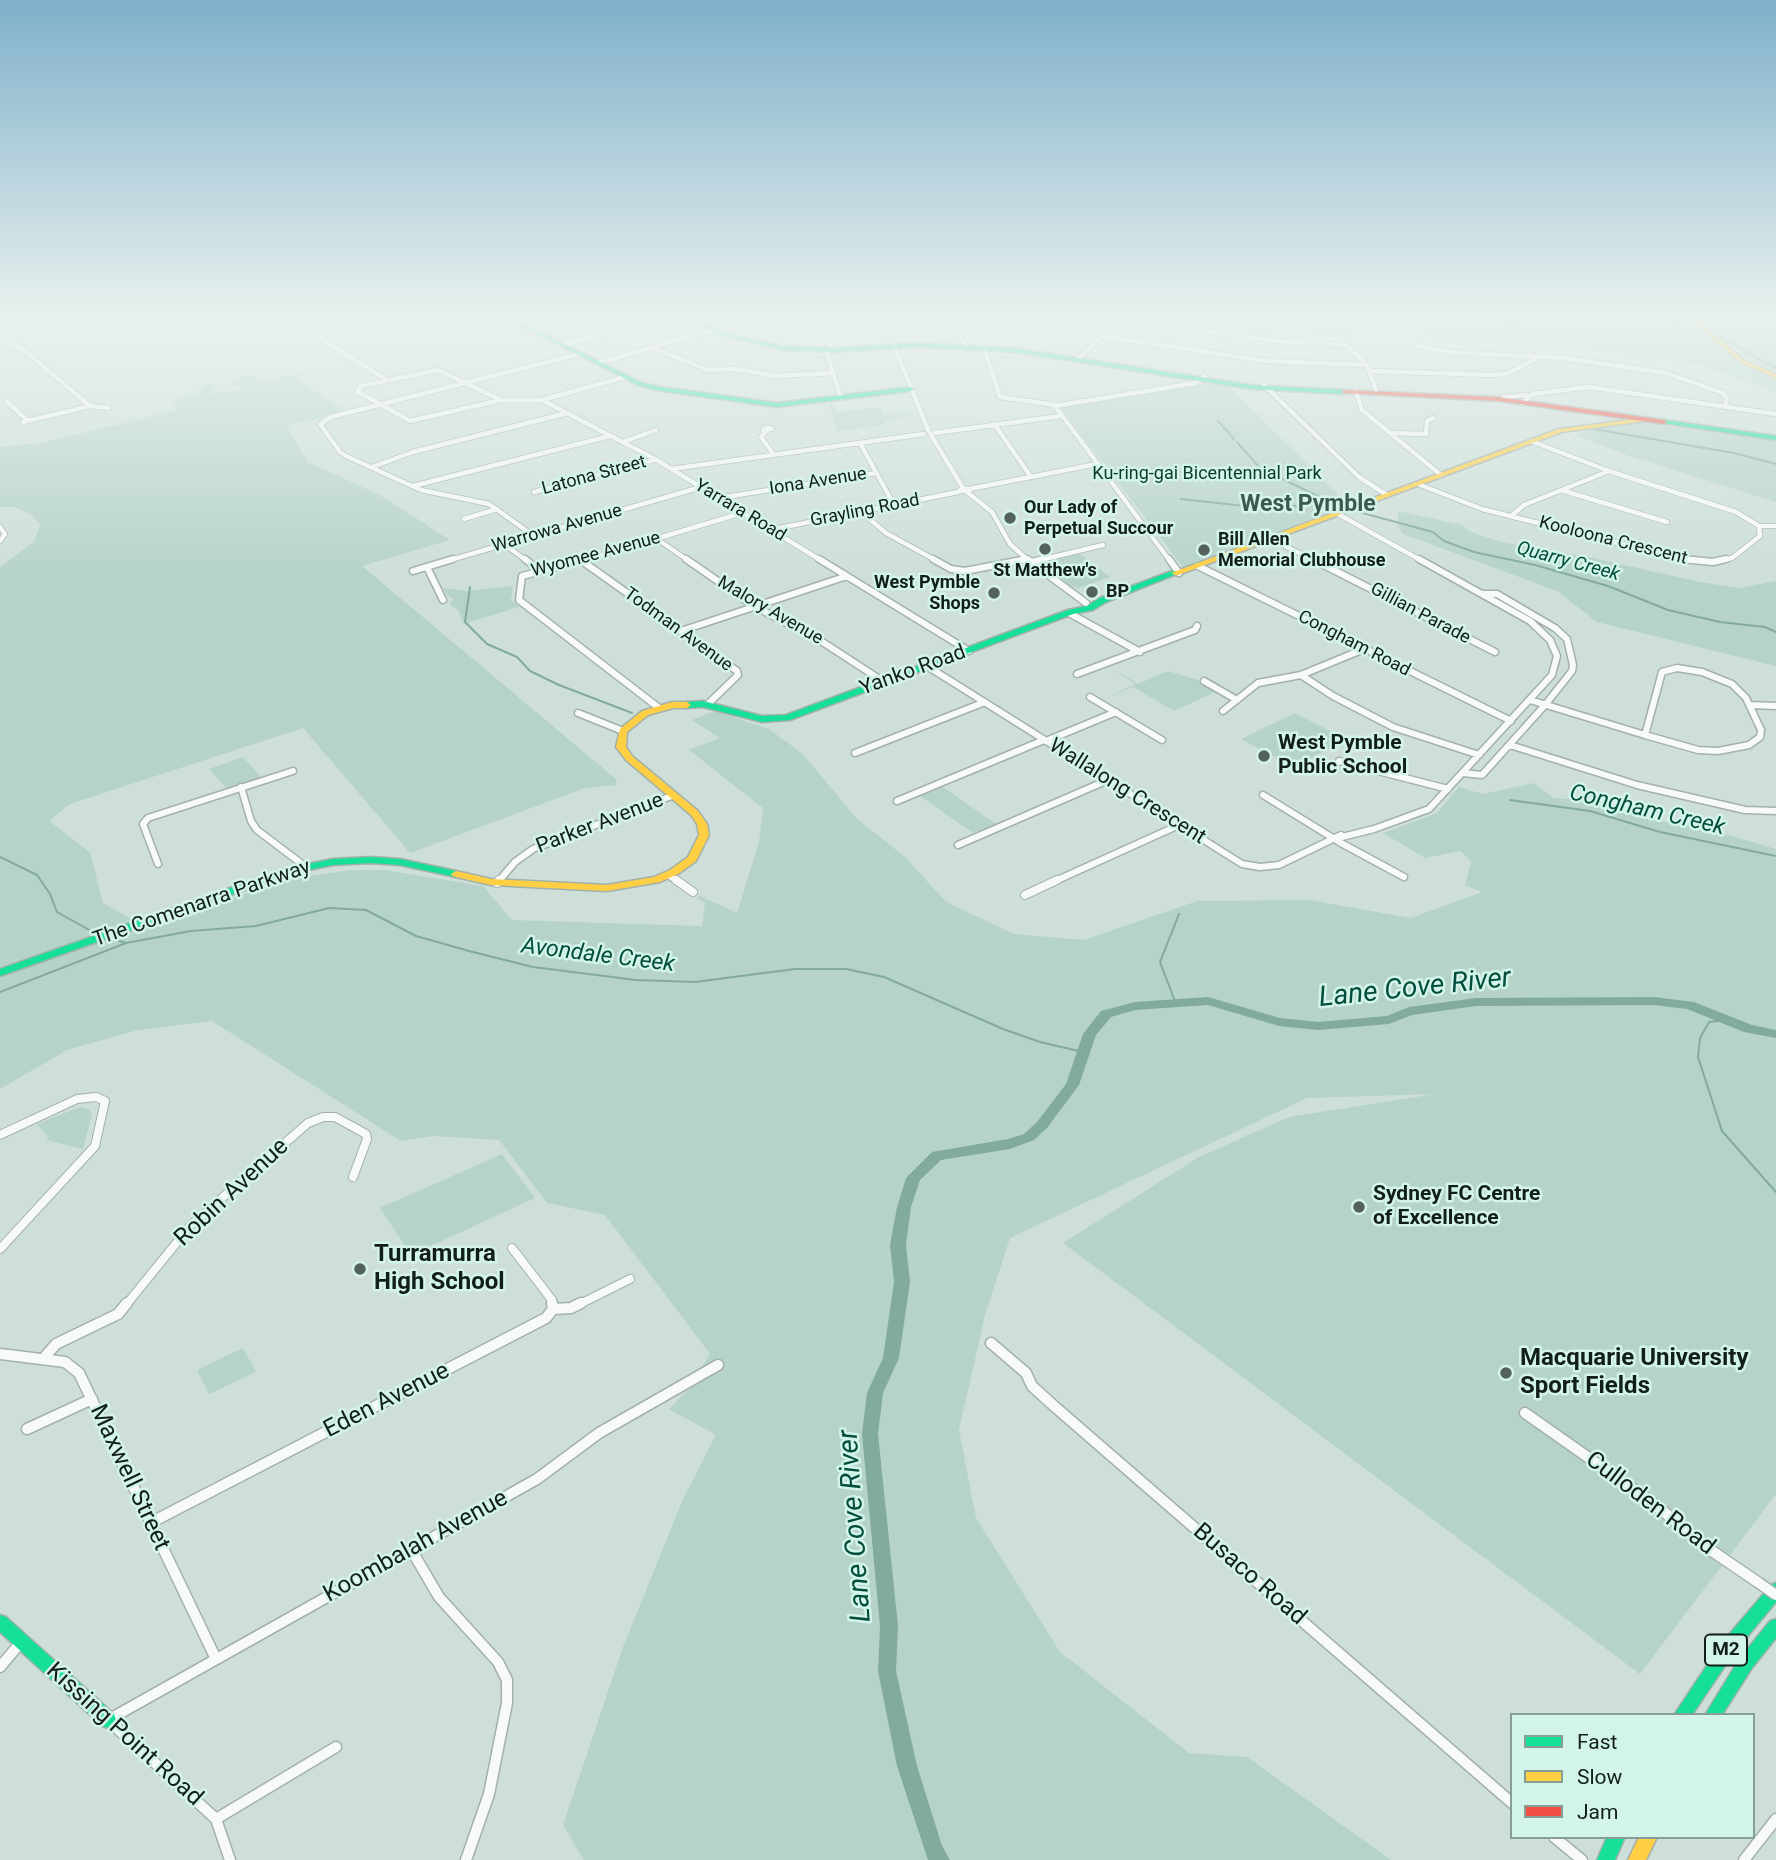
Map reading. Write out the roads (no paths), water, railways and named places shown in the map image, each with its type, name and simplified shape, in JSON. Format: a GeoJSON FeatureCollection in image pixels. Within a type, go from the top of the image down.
{"type":"FeatureCollection","features":[{"type":"Feature","properties":{"kind":"main road"},"geometry":{"type":"LineString","coordinates":[[758,403],[773,405],[794,403]]}},
{"type":"Feature","properties":{"kind":"main road"},"geometry":{"type":"LineString","coordinates":[[1549,403],[1619,419],[1776,436]]}},
{"type":"Feature","properties":{"kind":"main road"},"geometry":{"type":"LineString","coordinates":[[1619,419],[1776,436]]}},
{"type":"Feature","properties":{"kind":"main road","name":"Yanko Road"},"geometry":{"type":"LineString","coordinates":[[659,708],[708,704],[752,717],[787,718],[1080,606],[1179,573],[1531,441],[1575,427],[1619,419]]}},
{"type":"Feature","properties":{"kind":"main road"},"geometry":{"type":"LineString","coordinates":[[623,731],[638,717],[659,708]]}},
{"type":"Feature","properties":{"kind":"main road","name":"The Comenarra Parkway"},"geometry":{"type":"LineString","coordinates":[[0,974],[259,881],[306,867],[346,861],[381,860],[497,883],[607,888],[638,885],[668,875],[692,859],[700,847],[704,835],[699,818],[637,765],[621,747],[623,731]]}},
{"type":"Feature","properties":{"kind":"main road","name":"M2"},"geometry":{"type":"LineString","coordinates":[[1683,1713],[1727,1649],[1776,1593]]}},
{"type":"Feature","properties":{"kind":"main road","name":"Kissing Point Road"},"geometry":{"type":"LineString","coordinates":[[0,1622],[108,1720]]}},
{"type":"Feature","properties":{"kind":"main road","name":"M2"},"geometry":{"type":"LineString","coordinates":[[1714,1713],[1746,1663],[1776,1626]]}},
{"type":"Feature","properties":{"kind":"main road"},"geometry":{"type":"LineString","coordinates":[[1607,1856],[1615,1839]]}},
{"type":"Feature","properties":{"kind":"main road"},"geometry":{"type":"LineString","coordinates":[[1637,1860],[1647,1839]]}},
{"type":"Feature","properties":{"kind":"street"},"geometry":{"type":"LineString","coordinates":[[8,403],[26,422],[90,406],[109,408]]}},
{"type":"Feature","properties":{"kind":"street"},"geometry":{"type":"LineString","coordinates":[[86,403],[90,406]]}},
{"type":"Feature","properties":{"kind":"street"},"geometry":{"type":"LineString","coordinates":[[378,403],[405,420],[416,421],[490,403]]}},
{"type":"Feature","properties":{"kind":"street"},"geometry":{"type":"LineString","coordinates":[[389,403],[331,417],[320,424],[340,452],[412,486],[489,504],[534,536]]}},
{"type":"Feature","properties":{"kind":"street","name":"Yarrara Road"},"geometry":{"type":"LineString","coordinates":[[547,403],[655,459],[969,650]]}},
{"type":"Feature","properties":{"kind":"street"},"geometry":{"type":"LineString","coordinates":[[917,403],[929,434],[965,490],[992,512],[1010,544],[1054,580],[1080,606],[1140,652]]}},
{"type":"Feature","properties":{"kind":"street"},"geometry":{"type":"LineString","coordinates":[[1041,403],[1056,405],[1070,403]]}},
{"type":"Feature","properties":{"kind":"street"},"geometry":{"type":"LineString","coordinates":[[1282,403],[1359,477],[1387,495]]}},
{"type":"Feature","properties":{"kind":"street"},"geometry":{"type":"LineString","coordinates":[[1359,403],[1361,408],[1388,433],[1441,475]]}},
{"type":"Feature","properties":{"kind":"street"},"geometry":{"type":"LineString","coordinates":[[1702,403],[1776,414]]}},
{"type":"Feature","properties":{"kind":"street"},"geometry":{"type":"LineString","coordinates":[[1056,405],[1061,416],[1179,573]]}},
{"type":"Feature","properties":{"kind":"street"},"geometry":{"type":"LineString","coordinates":[[372,467],[413,452],[567,414]]}},
{"type":"Feature","properties":{"kind":"street"},"geometry":{"type":"LineString","coordinates":[[670,469],[1061,416]]}},
{"type":"Feature","properties":{"kind":"street"},"geometry":{"type":"LineString","coordinates":[[1388,433],[1429,435],[1427,421],[1433,418]]}},
{"type":"Feature","properties":{"kind":"street"},"geometry":{"type":"LineString","coordinates":[[995,425],[1031,477]]}},
{"type":"Feature","properties":{"kind":"street"},"geometry":{"type":"LineString","coordinates":[[623,442],[656,430]]}},
{"type":"Feature","properties":{"kind":"street"},"geometry":{"type":"LineString","coordinates":[[766,431],[761,437],[774,455]]}},
{"type":"Feature","properties":{"kind":"street"},"geometry":{"type":"LineString","coordinates":[[412,486],[610,436]]}},
{"type":"Feature","properties":{"kind":"street"},"geometry":{"type":"LineString","coordinates":[[1531,441],[1609,471],[1737,512],[1759,526],[1776,526]]}},
{"type":"Feature","properties":{"kind":"street"},"geometry":{"type":"LineString","coordinates":[[860,443],[894,505]]}},
{"type":"Feature","properties":{"kind":"street","name":"Latona Street"},"geometry":{"type":"LineString","coordinates":[[534,492],[655,459]]}},
{"type":"Feature","properties":{"kind":"street","name":"Grayling Road"},"geometry":{"type":"LineString","coordinates":[[770,530],[1097,464]]}},
{"type":"Feature","properties":{"kind":"street"},"geometry":{"type":"LineString","coordinates":[[1511,516],[1524,505],[1609,471]]}},
{"type":"Feature","properties":{"kind":"street","name":"Iona Avenue"},"geometry":{"type":"LineString","coordinates":[[718,498],[876,473]]}},
{"type":"Feature","properties":{"kind":"street","name":"Kooloona Crescent"},"geometry":{"type":"LineString","coordinates":[[1418,484],[1511,516],[1676,558],[1707,562],[1736,556],[1760,536],[1759,526]]}},
{"type":"Feature","properties":{"kind":"street","name":"Warrowa Avenue"},"geometry":{"type":"LineString","coordinates":[[413,571],[701,487]]}},
{"type":"Feature","properties":{"kind":"street"},"geometry":{"type":"LineString","coordinates":[[1561,490],[1667,522]]}},
{"type":"Feature","properties":{"kind":"street"},"geometry":{"type":"LineString","coordinates":[[464,519],[497,509]]}},
{"type":"Feature","properties":{"kind":"street"},"geometry":{"type":"LineString","coordinates":[[861,512],[886,533],[951,569],[965,571],[1032,562],[1103,545]]}},
{"type":"Feature","properties":{"kind":"street","name":"Wyomee Avenue"},"geometry":{"type":"LineString","coordinates":[[659,708],[519,600],[523,576],[743,513]]}},
{"type":"Feature","properties":{"kind":"street","name":"Wallalong Crescent"},"geometry":{"type":"LineString","coordinates":[[927,666],[1237,862],[1260,867],[1279,865],[1337,838],[1426,811],[1511,721],[1556,668],[1555,649],[1550,640],[1530,621],[1338,514]]}},
{"type":"Feature","properties":{"kind":"street"},"geometry":{"type":"LineString","coordinates":[[0,527],[5,534],[0,544]]}},
{"type":"Feature","properties":{"kind":"street","name":"Gillian Parade"},"geometry":{"type":"LineString","coordinates":[[1270,538],[1495,652]]}},
{"type":"Feature","properties":{"kind":"street","name":"Malory Avenue"},"geometry":{"type":"LineString","coordinates":[[657,539],[754,606],[821,641],[884,682]]}},
{"type":"Feature","properties":{"kind":"street"},"geometry":{"type":"LineString","coordinates":[[505,544],[539,570]]}},
{"type":"Feature","properties":{"kind":"street","name":"Todman Avenue"},"geometry":{"type":"LineString","coordinates":[[582,561],[738,673],[708,704]]}},
{"type":"Feature","properties":{"kind":"street","name":"Congham Road"},"geometry":{"type":"LineString","coordinates":[[1198,566],[1511,721]]}},
{"type":"Feature","properties":{"kind":"street"},"geometry":{"type":"LineString","coordinates":[[427,567],[443,600]]}},
{"type":"Feature","properties":{"kind":"street"},"geometry":{"type":"LineString","coordinates":[[681,631],[847,576]]}},
{"type":"Feature","properties":{"kind":"street","name":"Wallalong Crescent"},"geometry":{"type":"LineString","coordinates":[[1462,773],[1482,775],[1572,671],[1574,658],[1567,639],[1542,618],[1497,594],[1480,594]]}},
{"type":"Feature","properties":{"kind":"street"},"geometry":{"type":"LineString","coordinates":[[1077,674],[1195,630],[1197,626]]}},
{"type":"Feature","properties":{"kind":"street"},"geometry":{"type":"LineString","coordinates":[[1223,710],[1258,683],[1301,675],[1364,649]]}},
{"type":"Feature","properties":{"kind":"street"},"geometry":{"type":"LineString","coordinates":[[1530,700],[1645,735],[1706,751],[1749,745],[1761,734],[1750,705],[1737,688],[1718,677],[1684,668],[1662,672],[1645,735]]}},
{"type":"Feature","properties":{"kind":"street"},"geometry":{"type":"LineString","coordinates":[[1301,675],[1333,696],[1393,727],[1479,755]]}},
{"type":"Feature","properties":{"kind":"street"},"geometry":{"type":"LineString","coordinates":[[1204,681],[1237,700]]}},
{"type":"Feature","properties":{"kind":"street"},"geometry":{"type":"LineString","coordinates":[[1090,697],[1162,740]]}},
{"type":"Feature","properties":{"kind":"street"},"geometry":{"type":"LineString","coordinates":[[855,753],[985,702]]}},
{"type":"Feature","properties":{"kind":"street"},"geometry":{"type":"LineString","coordinates":[[1750,705],[1776,706]]}},
{"type":"Feature","properties":{"kind":"street"},"geometry":{"type":"LineString","coordinates":[[898,801],[1115,712]]}},
{"type":"Feature","properties":{"kind":"street"},"geometry":{"type":"LineString","coordinates":[[578,713],[623,731]]}},
{"type":"Feature","properties":{"kind":"street"},"geometry":{"type":"LineString","coordinates":[[1510,745],[1637,785],[1745,810],[1776,811]]}},
{"type":"Feature","properties":{"kind":"street"},"geometry":{"type":"LineString","coordinates":[[1339,761],[1448,789]]}},
{"type":"Feature","properties":{"kind":"street"},"geometry":{"type":"LineString","coordinates":[[158,864],[142,824],[144,821],[293,771]]}},
{"type":"Feature","properties":{"kind":"street"},"geometry":{"type":"LineString","coordinates":[[958,845],[1108,780]]}},
{"type":"Feature","properties":{"kind":"street"},"geometry":{"type":"LineString","coordinates":[[242,787],[251,821],[257,831],[306,867]]}},
{"type":"Feature","properties":{"kind":"street","name":"Parker Avenue"},"geometry":{"type":"LineString","coordinates":[[497,883],[515,862],[533,849],[674,795]]}},
{"type":"Feature","properties":{"kind":"street"},"geometry":{"type":"LineString","coordinates":[[1264,795],[1404,877]]}},
{"type":"Feature","properties":{"kind":"street"},"geometry":{"type":"LineString","coordinates":[[1025,895],[1179,825]]}},
{"type":"Feature","properties":{"kind":"street"},"geometry":{"type":"LineString","coordinates":[[668,875],[692,892]]}},
{"type":"Feature","properties":{"kind":"street"},"geometry":{"type":"LineString","coordinates":[[0,1135],[77,1099],[96,1097],[105,1101],[95,1146],[0,1249]]}},
{"type":"Feature","properties":{"kind":"street","name":"Robin Avenue"},"geometry":{"type":"LineString","coordinates":[[43,1359],[56,1344],[118,1314],[191,1225],[308,1123],[323,1117],[335,1117],[366,1135],[368,1139],[353,1177]]}},
{"type":"Feature","properties":{"kind":"street"},"geometry":{"type":"LineString","coordinates":[[512,1248],[550,1297],[552,1309],[571,1308],[630,1279]]}},
{"type":"Feature","properties":{"kind":"street","name":"Eden Avenue"},"geometry":{"type":"LineString","coordinates":[[150,1522],[540,1322],[549,1316],[552,1309]]}},
{"type":"Feature","properties":{"kind":"street","name":"Busaco Road"},"geometry":{"type":"LineString","coordinates":[[991,1343],[1026,1373],[1032,1386],[1054,1406],[1510,1801]]}},
{"type":"Feature","properties":{"kind":"street","name":"Maxwell Street"},"geometry":{"type":"LineString","coordinates":[[0,1354],[65,1362],[75,1368],[216,1659]]}},
{"type":"Feature","properties":{"kind":"street","name":"Koombalah Avenue"},"geometry":{"type":"LineString","coordinates":[[108,1720],[537,1479],[598,1433],[718,1365]]}},
{"type":"Feature","properties":{"kind":"street"},"geometry":{"type":"LineString","coordinates":[[27,1429],[92,1399]]}},
{"type":"Feature","properties":{"kind":"street","name":"Culloden Road"},"geometry":{"type":"LineString","coordinates":[[1525,1413],[1645,1497],[1712,1551],[1776,1593]]}},
{"type":"Feature","properties":{"kind":"street"},"geometry":{"type":"LineString","coordinates":[[412,1551],[439,1597],[498,1662],[507,1681],[507,1703],[489,1794],[466,1860]]}},
{"type":"Feature","properties":{"kind":"street"},"geometry":{"type":"LineString","coordinates":[[0,1667],[22,1641]]}},
{"type":"Feature","properties":{"kind":"street","name":"Kissing Point Road"},"geometry":{"type":"LineString","coordinates":[[108,1720],[216,1819],[230,1860]]}},
{"type":"Feature","properties":{"kind":"street"},"geometry":{"type":"LineString","coordinates":[[216,1819],[336,1747]]}},
{"type":"Feature","properties":{"kind":"street"},"geometry":{"type":"LineString","coordinates":[[1744,1860],[1776,1819]]}},
{"type":"Feature","properties":{"kind":"street"},"geometry":{"type":"LineString","coordinates":[[1556,1839],[1582,1860]]}},
{"type":"Feature","properties":{"kind":"waterway","name":"Quarry Creek"},"geometry":{"type":"LineString","coordinates":[[1218,421],[1234,439]]}},
{"type":"Feature","properties":{"kind":"waterway"},"geometry":{"type":"LineString","coordinates":[[1587,428],[1734,453],[1776,464]]}},
{"type":"Feature","properties":{"kind":"waterway","name":"Quarry Creek"},"geometry":{"type":"LineString","coordinates":[[1237,442],[1260,468],[1340,507]]}},
{"type":"Feature","properties":{"kind":"waterway"},"geometry":{"type":"LineString","coordinates":[[1181,499],[1245,506],[1298,506],[1322,499]]}},
{"type":"Feature","properties":{"kind":"waterway","name":"Quarry Creek"},"geometry":{"type":"LineString","coordinates":[[1355,511],[1433,532],[1444,541],[1474,552],[1535,565],[1608,586],[1668,610],[1720,622],[1765,627],[1776,632]]}},
{"type":"Feature","properties":{"kind":"waterway"},"geometry":{"type":"LineString","coordinates":[[470,587],[465,622],[487,644],[517,657],[530,671],[559,685],[632,713]]}},
{"type":"Feature","properties":{"kind":"waterway","name":"Congham Creek"},"geometry":{"type":"LineString","coordinates":[[1510,800],[1590,811],[1660,832],[1776,856]]}},
{"type":"Feature","properties":{"kind":"waterway","name":"Avondale Creek"},"geometry":{"type":"LineString","coordinates":[[0,857],[37,875],[50,894],[57,912],[91,931]]}},
{"type":"Feature","properties":{"kind":"waterway","name":"Avondale Creek"},"geometry":{"type":"LineString","coordinates":[[126,943],[191,931],[256,926],[329,908],[366,910],[416,936],[469,951],[533,967],[636,980],[695,982],[795,969],[846,969],[884,977],[1003,1029],[1040,1042],[1083,1052]]}},
{"type":"Feature","properties":{"kind":"waterway"},"geometry":{"type":"LineString","coordinates":[[1176,1004],[1160,962],[1179,914]]}},
{"type":"Feature","properties":{"kind":"waterway","name":"Avondale Creek"},"geometry":{"type":"LineString","coordinates":[[109,938],[126,943]]}},
{"type":"Feature","properties":{"kind":"waterway"},"geometry":{"type":"LineString","coordinates":[[0,992],[126,943]]}},
{"type":"Feature","properties":{"kind":"waterway","name":"Lane Cove River"},"geometry":{"type":"LineString","coordinates":[[940,1860],[934,1851],[907,1766],[887,1671],[889,1626],[870,1434],[875,1393],[891,1358],[902,1282],[898,1245],[904,1207],[913,1178],[937,1156],[1010,1144],[1029,1137],[1042,1125],[1072,1085],[1090,1034],[1106,1014],[1135,1006],[1208,1001],[1279,1022],[1318,1026],[1389,1020],[1409,1011],[1476,1002],[1654,1001],[1689,1005],[1749,1029],[1776,1034]]}},
{"type":"Feature","properties":{"kind":"waterway"},"geometry":{"type":"LineString","coordinates":[[1726,1020],[1709,1022],[1700,1038],[1698,1057],[1722,1131],[1776,1192]]}},
{"type":"Feature","properties":{"kind":"place","name":"Our Lady of Perpetual Succour"},"geometry":{"type":"Point","coordinates":[1010,518]}},
{"type":"Feature","properties":{"kind":"place","name":"St Matthew's"},"geometry":{"type":"Point","coordinates":[1045,549]}},
{"type":"Feature","properties":{"kind":"place","name":"Bill Allen Memorial Clubhouse"},"geometry":{"type":"Point","coordinates":[1204,550]}},
{"type":"Feature","properties":{"kind":"place","name":"BP"},"geometry":{"type":"Point","coordinates":[1092,592]}},
{"type":"Feature","properties":{"kind":"place","name":"West Pymble Shops"},"geometry":{"type":"Point","coordinates":[994,593]}},
{"type":"Feature","properties":{"kind":"place","name":"West Pymble Public School"},"geometry":{"type":"Point","coordinates":[1264,756]}},
{"type":"Feature","properties":{"kind":"place","name":"Sydney FC Centre of Excellence"},"geometry":{"type":"Point","coordinates":[1359,1207]}},
{"type":"Feature","properties":{"kind":"place","name":"Turramurra High School"},"geometry":{"type":"Point","coordinates":[360,1269]}},
{"type":"Feature","properties":{"kind":"place","name":"Macquarie University Sport Fields"},"geometry":{"type":"Point","coordinates":[1506,1373]}},
{"type":"Feature","properties":{"kind":"district","name":"West Pymble"},"geometry":{"type":"Point","coordinates":[1308,505]}},
{"type":"Feature","properties":{"kind":"park label","name":"Ku-ring-gai Bicentennial Park"},"geometry":{"type":"Point","coordinates":[1207,474]}}]}
